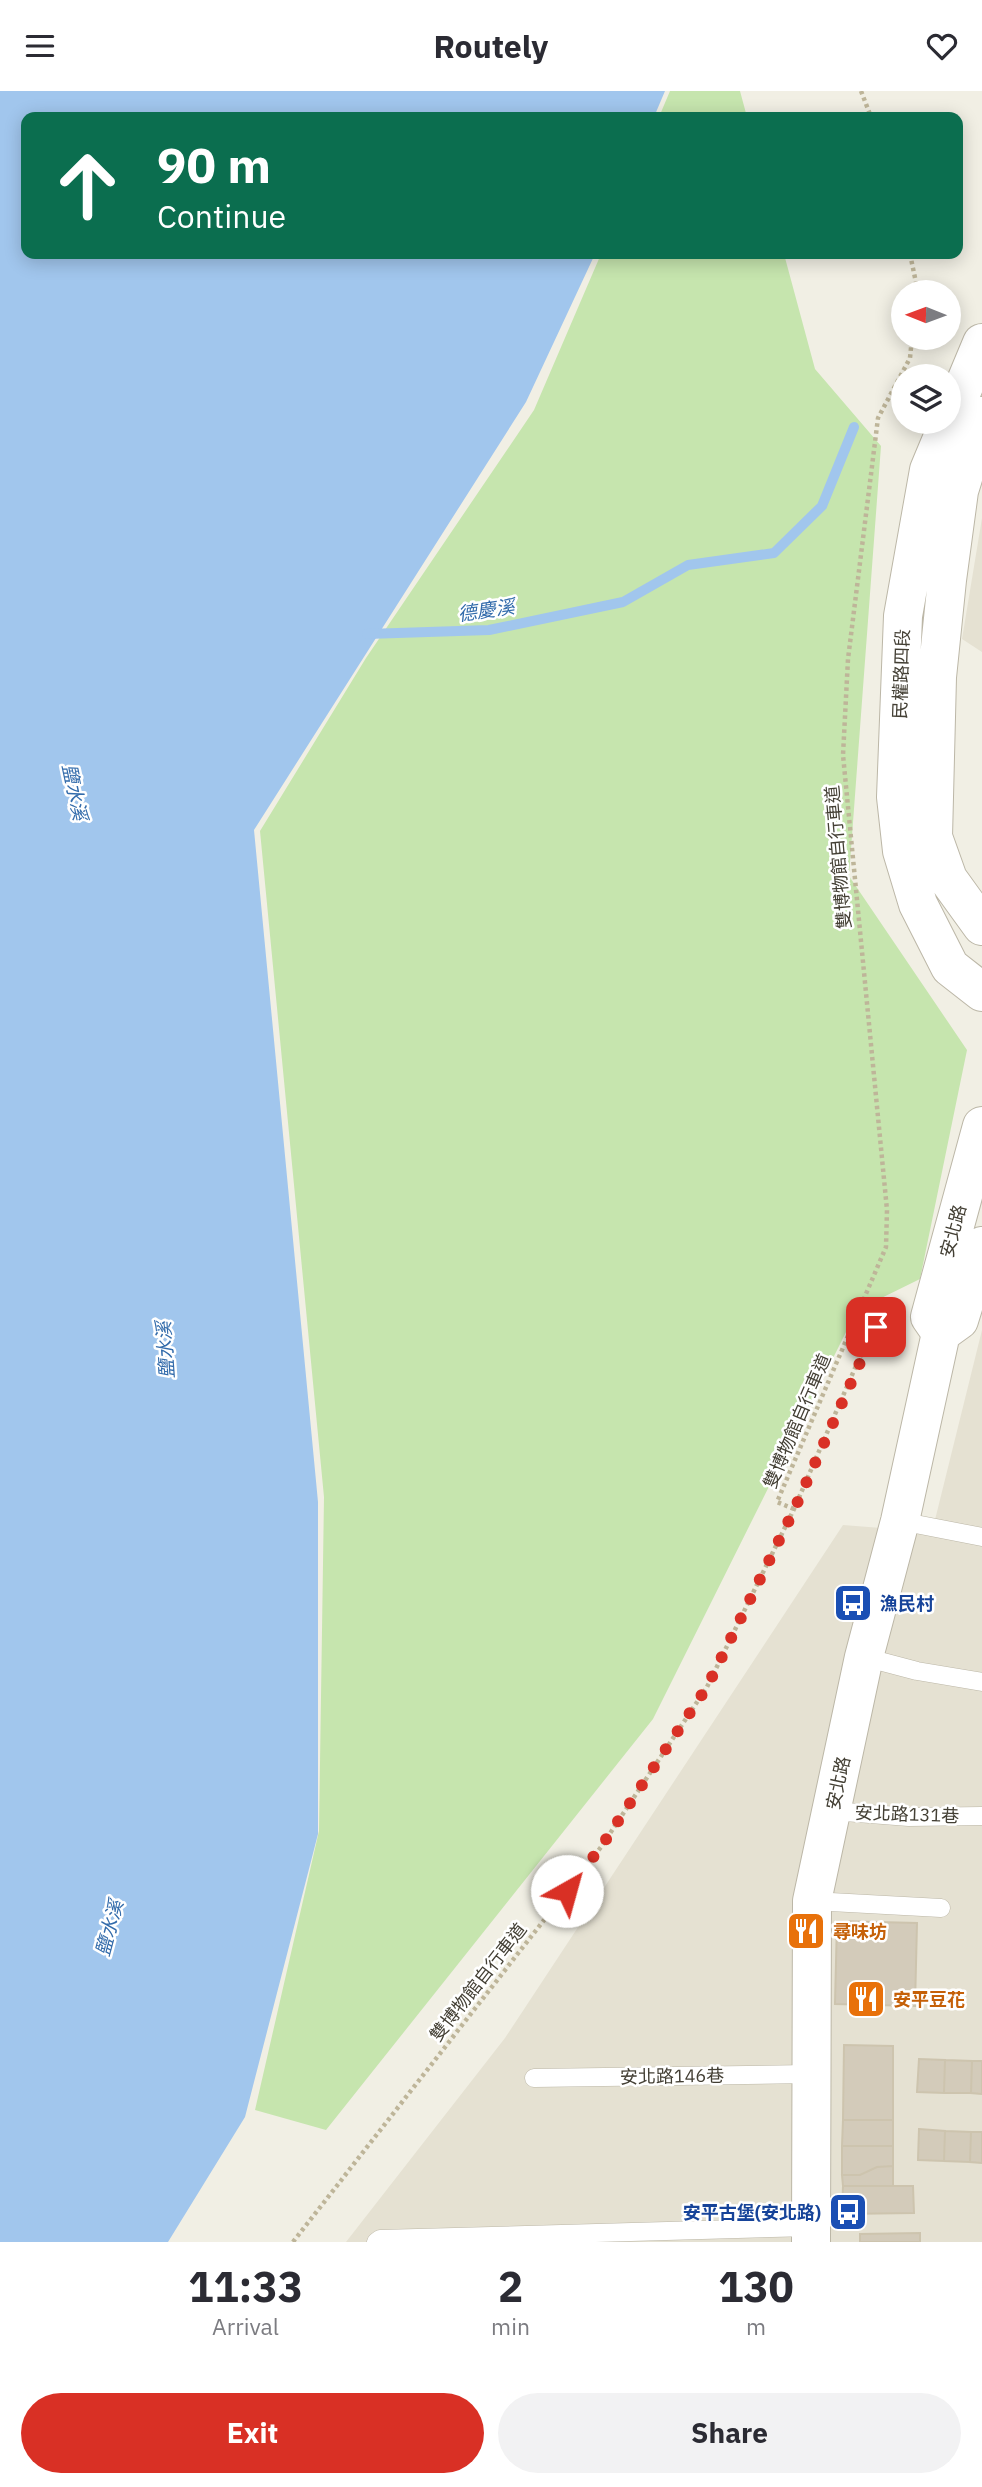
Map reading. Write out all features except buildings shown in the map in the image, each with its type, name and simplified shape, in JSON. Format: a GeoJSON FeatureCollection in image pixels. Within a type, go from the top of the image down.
{"type":"FeatureCollection","features":[{"type":"Feature","properties":{"kind":"street","name":"民權路四段"},"geometry":{"type":"LineString","coordinates":[[982,343],[929,470],[903,616],[896,797],[902,851],[918,904],[950,967],[982,992]]}},
{"type":"Feature","properties":{"kind":"street","name":"民權路四段"},"geometry":{"type":"LineString","coordinates":[[982,416],[959,491],[947,580],[937,677],[933,837],[948,879],[982,926]]}},
{"type":"Feature","properties":{"kind":"street","name":"安北路"},"geometry":{"type":"LineString","coordinates":[[811,2235],[813,1901],[864,1657],[900,1521],[935,1325],[982,1126]]}},
{"type":"Feature","properties":{"kind":"street","name":"安北路"},"geometry":{"type":"LineString","coordinates":[[935,1325],[959,1320],[982,1246]]}},
{"type":"Feature","properties":{"kind":"lane"},"geometry":{"type":"LineString","coordinates":[[900,1521],[982,1537]]}},
{"type":"Feature","properties":{"kind":"lane"},"geometry":{"type":"LineString","coordinates":[[864,1657],[918,1671],[982,1682]]}},
{"type":"Feature","properties":{"kind":"lane","name":"安北路131巷"},"geometry":{"type":"LineString","coordinates":[[832,1811],[909,1817],[982,1816]]}},
{"type":"Feature","properties":{"kind":"lane"},"geometry":{"type":"LineString","coordinates":[[813,1901],[941,1908]]}},
{"type":"Feature","properties":{"kind":"lane","name":"安北路146巷"},"geometry":{"type":"LineString","coordinates":[[534,2078],[810,2074]]}},
{"type":"Feature","properties":{"kind":"lane"},"geometry":{"type":"LineString","coordinates":[[376,2242],[393,2238],[811,2235]]}},
{"type":"Feature","properties":{"kind":"path"},"geometry":{"type":"LineString","coordinates":[[861,91],[868,112]]}},
{"type":"Feature","properties":{"kind":"path"},"geometry":{"type":"LineString","coordinates":[[911,259],[915,280]]}},
{"type":"Feature","properties":{"kind":"path","name":"雙博物館自行車道"},"geometry":{"type":"LineString","coordinates":[[293,2242],[601,1847],[707,1687],[794,1510],[777,1502],[886,1247],[887,1210],[843,755],[848,659],[878,418],[910,358],[911,350]]}},
{"type":"Feature","properties":{"kind":"path"},"geometry":{"type":"LineString","coordinates":[[794,1510],[876,1327],[893,1311],[935,1325]]}},
{"type":"Feature","properties":{"kind":"shaded area"},"geometry":{"type":"Polygon","coordinates":[[[982,518],[982,652],[962,639],[982,518]]]}},
{"type":"Feature","properties":{"kind":"shaded area"},"geometry":{"type":"Polygon","coordinates":[[[982,1330],[982,2242],[346,2242],[505,2038],[843,1525],[932,1532],[982,1330]]]}},
{"type":"Feature","properties":{"kind":"green space"},"geometry":{"type":"Polygon","coordinates":[[[670,91],[740,91],[746,112],[661,112],[670,91]]]}},
{"type":"Feature","properties":{"kind":"green space"},"geometry":{"type":"Polygon","coordinates":[[[599,259],[785,259],[815,369],[881,446],[849,876],[967,1050],[920,1279],[857,1310],[653,1719],[326,2130],[255,2110],[319,1831],[324,1497],[260,831],[366,658],[534,410],[599,259]]]}},
{"type":"Feature","properties":{"kind":"water","name":"鹽水溪"},"geometry":{"type":"Polygon","coordinates":[[[0,91],[665,91],[656,112],[21,112],[21,259],[593,259],[526,402],[254,830],[318,1502],[318,1834],[245,2117],[168,2242],[0,2242],[0,91]]]}},
{"type":"Feature","properties":{"kind":"waterway","name":"德慶溪"},"geometry":{"type":"LineString","coordinates":[[367,634],[489,630],[623,602],[688,565],[774,553],[822,506],[854,427]]}},
{"type":"Feature","properties":{"kind":"place","name":"漁民村"},"geometry":{"type":"Point","coordinates":[853,1603]}},
{"type":"Feature","properties":{"kind":"place","name":"尋味坊"},"geometry":{"type":"Point","coordinates":[806,1931]}},
{"type":"Feature","properties":{"kind":"place","name":"安平豆花"},"geometry":{"type":"Point","coordinates":[866,1999]}},
{"type":"Feature","properties":{"kind":"place","name":"安平古堡(安北路)"},"geometry":{"type":"Point","coordinates":[848,2212]}},
{"type":"Feature","properties":{"kind":"route"},"geometry":{"type":"LineString","coordinates":[[567,1891],[601,1847],[707,1687],[794,1510],[859,1359],[876,1327]]}}]}
